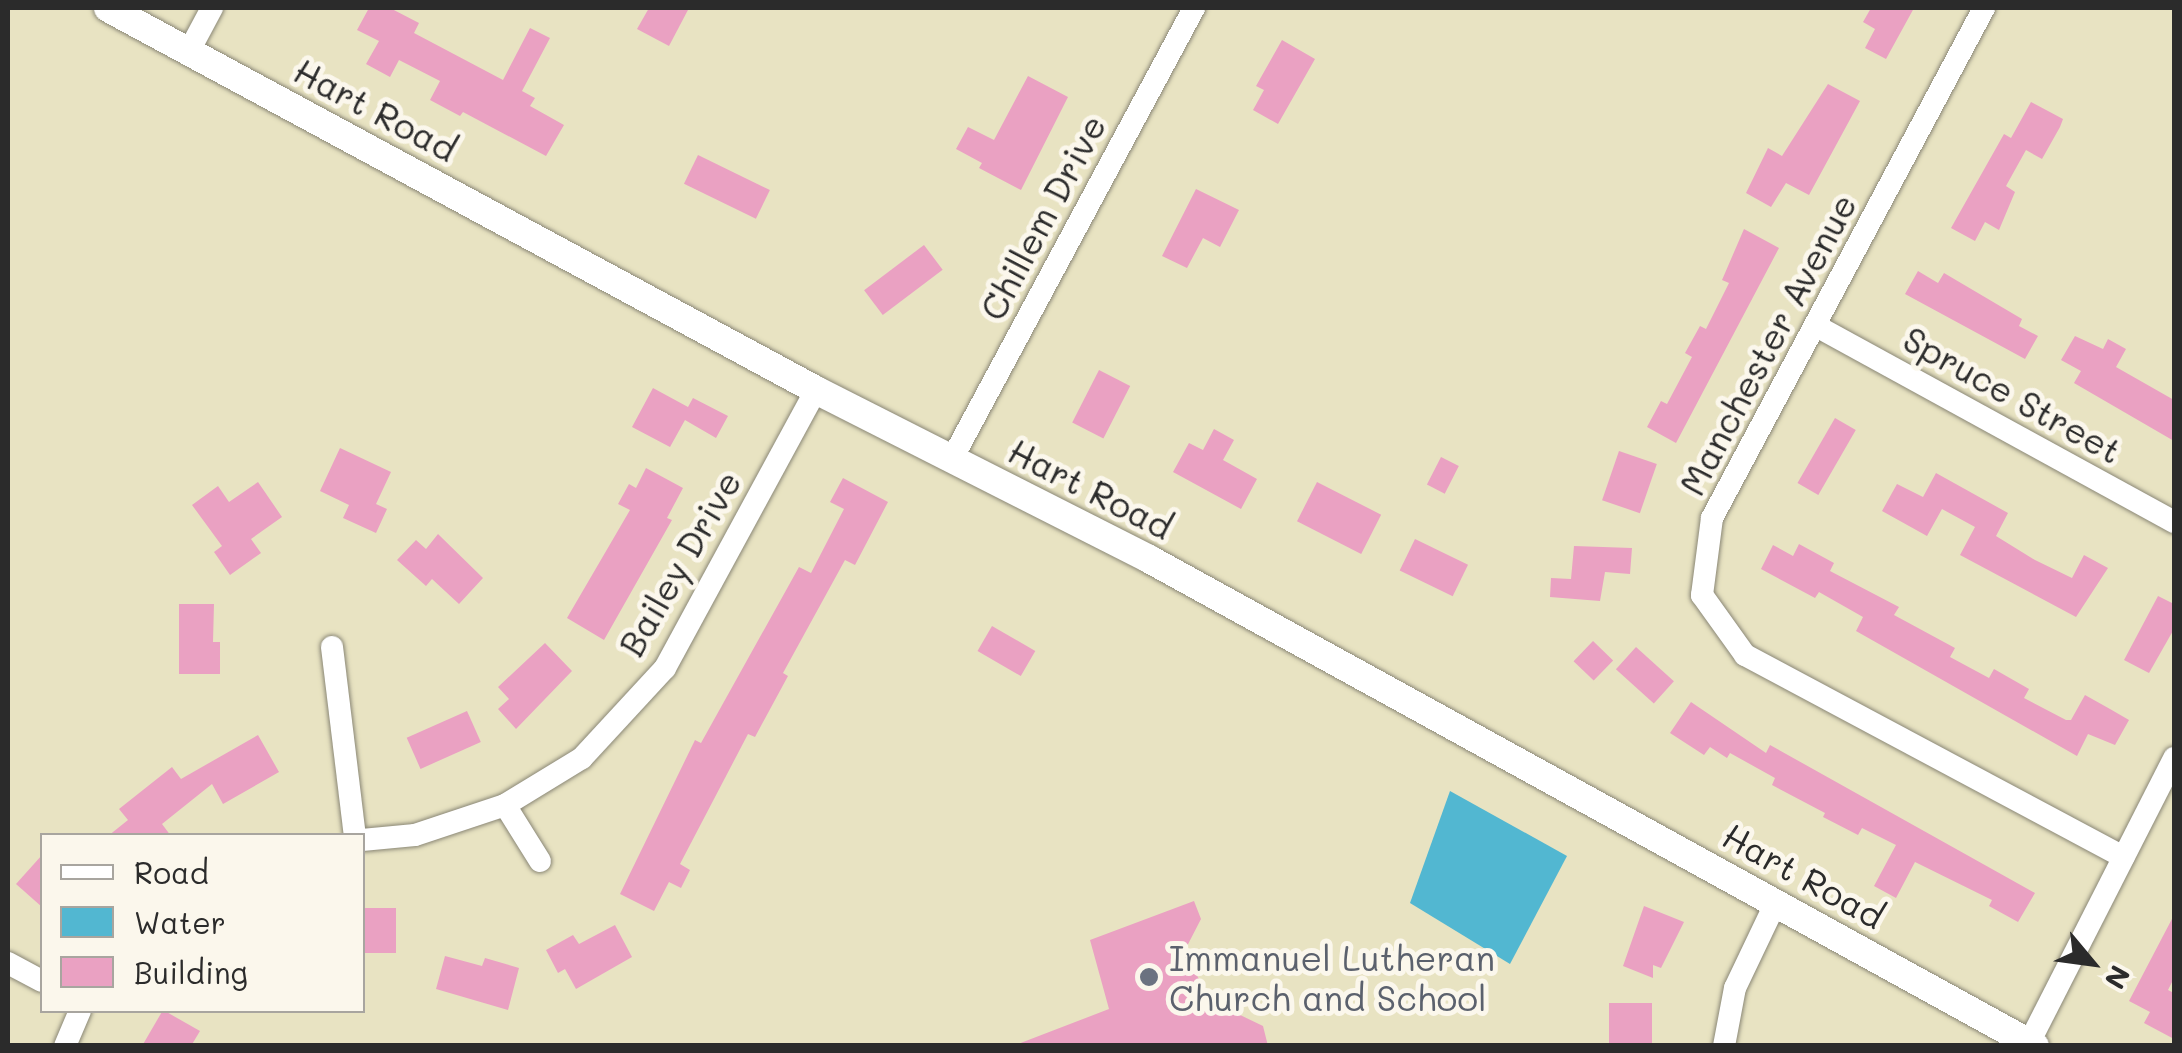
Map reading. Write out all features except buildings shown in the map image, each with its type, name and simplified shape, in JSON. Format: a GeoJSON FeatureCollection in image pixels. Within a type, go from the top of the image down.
{"type":"FeatureCollection","features":[{"type":"Feature","properties":{"kind":"street","name":"Hart Road"},"geometry":{"type":"LineString","coordinates":[[108,8],[816,390],[1149,558],[2032,1044]]}},
{"type":"Feature","properties":{"kind":"street"},"geometry":{"type":"LineString","coordinates":[[189,51],[212,8]]}},
{"type":"Feature","properties":{"kind":"street","name":"Chillem Drive"},"geometry":{"type":"LineString","coordinates":[[952,459],[1194,8]]}},
{"type":"Feature","properties":{"kind":"street","name":"Manchester Avenue"},"geometry":{"type":"LineString","coordinates":[[1984,8],[1818,326],[1712,518],[1702,595],[1745,655],[2124,857]]}},
{"type":"Feature","properties":{"kind":"street","name":"Spruce Street"},"geometry":{"type":"LineString","coordinates":[[1818,326],[2174,522]]}},
{"type":"Feature","properties":{"kind":"street","name":"Bailey Drive"},"geometry":{"type":"LineString","coordinates":[[365,840],[415,835],[505,805],[582,758],[666,668],[816,390]]}},
{"type":"Feature","properties":{"kind":"street"},"geometry":{"type":"LineString","coordinates":[[332,647],[354,833]]}},
{"type":"Feature","properties":{"kind":"street"},"geometry":{"type":"LineString","coordinates":[[2032,1044],[2174,758]]}},
{"type":"Feature","properties":{"kind":"street"},"geometry":{"type":"LineString","coordinates":[[505,805],[540,862]]}},
{"type":"Feature","properties":{"kind":"street"},"geometry":{"type":"LineString","coordinates":[[1724,1046],[1735,988],[1776,902]]}},
{"type":"Feature","properties":{"kind":"street"},"geometry":{"type":"LineString","coordinates":[[8,963],[40,980]]}},
{"type":"Feature","properties":{"kind":"street"},"geometry":{"type":"LineString","coordinates":[[65,1046],[79,1013]]}},
{"type":"Feature","properties":{"kind":"water"},"geometry":{"type":"Polygon","coordinates":[[[1450,791],[1567,856],[1510,964],[1410,903],[1450,791]]]}},
{"type":"Feature","properties":{"kind":"place","name":"Immanuel Lutheran Church and School"},"geometry":{"type":"Point","coordinates":[1149,977]}}]}
